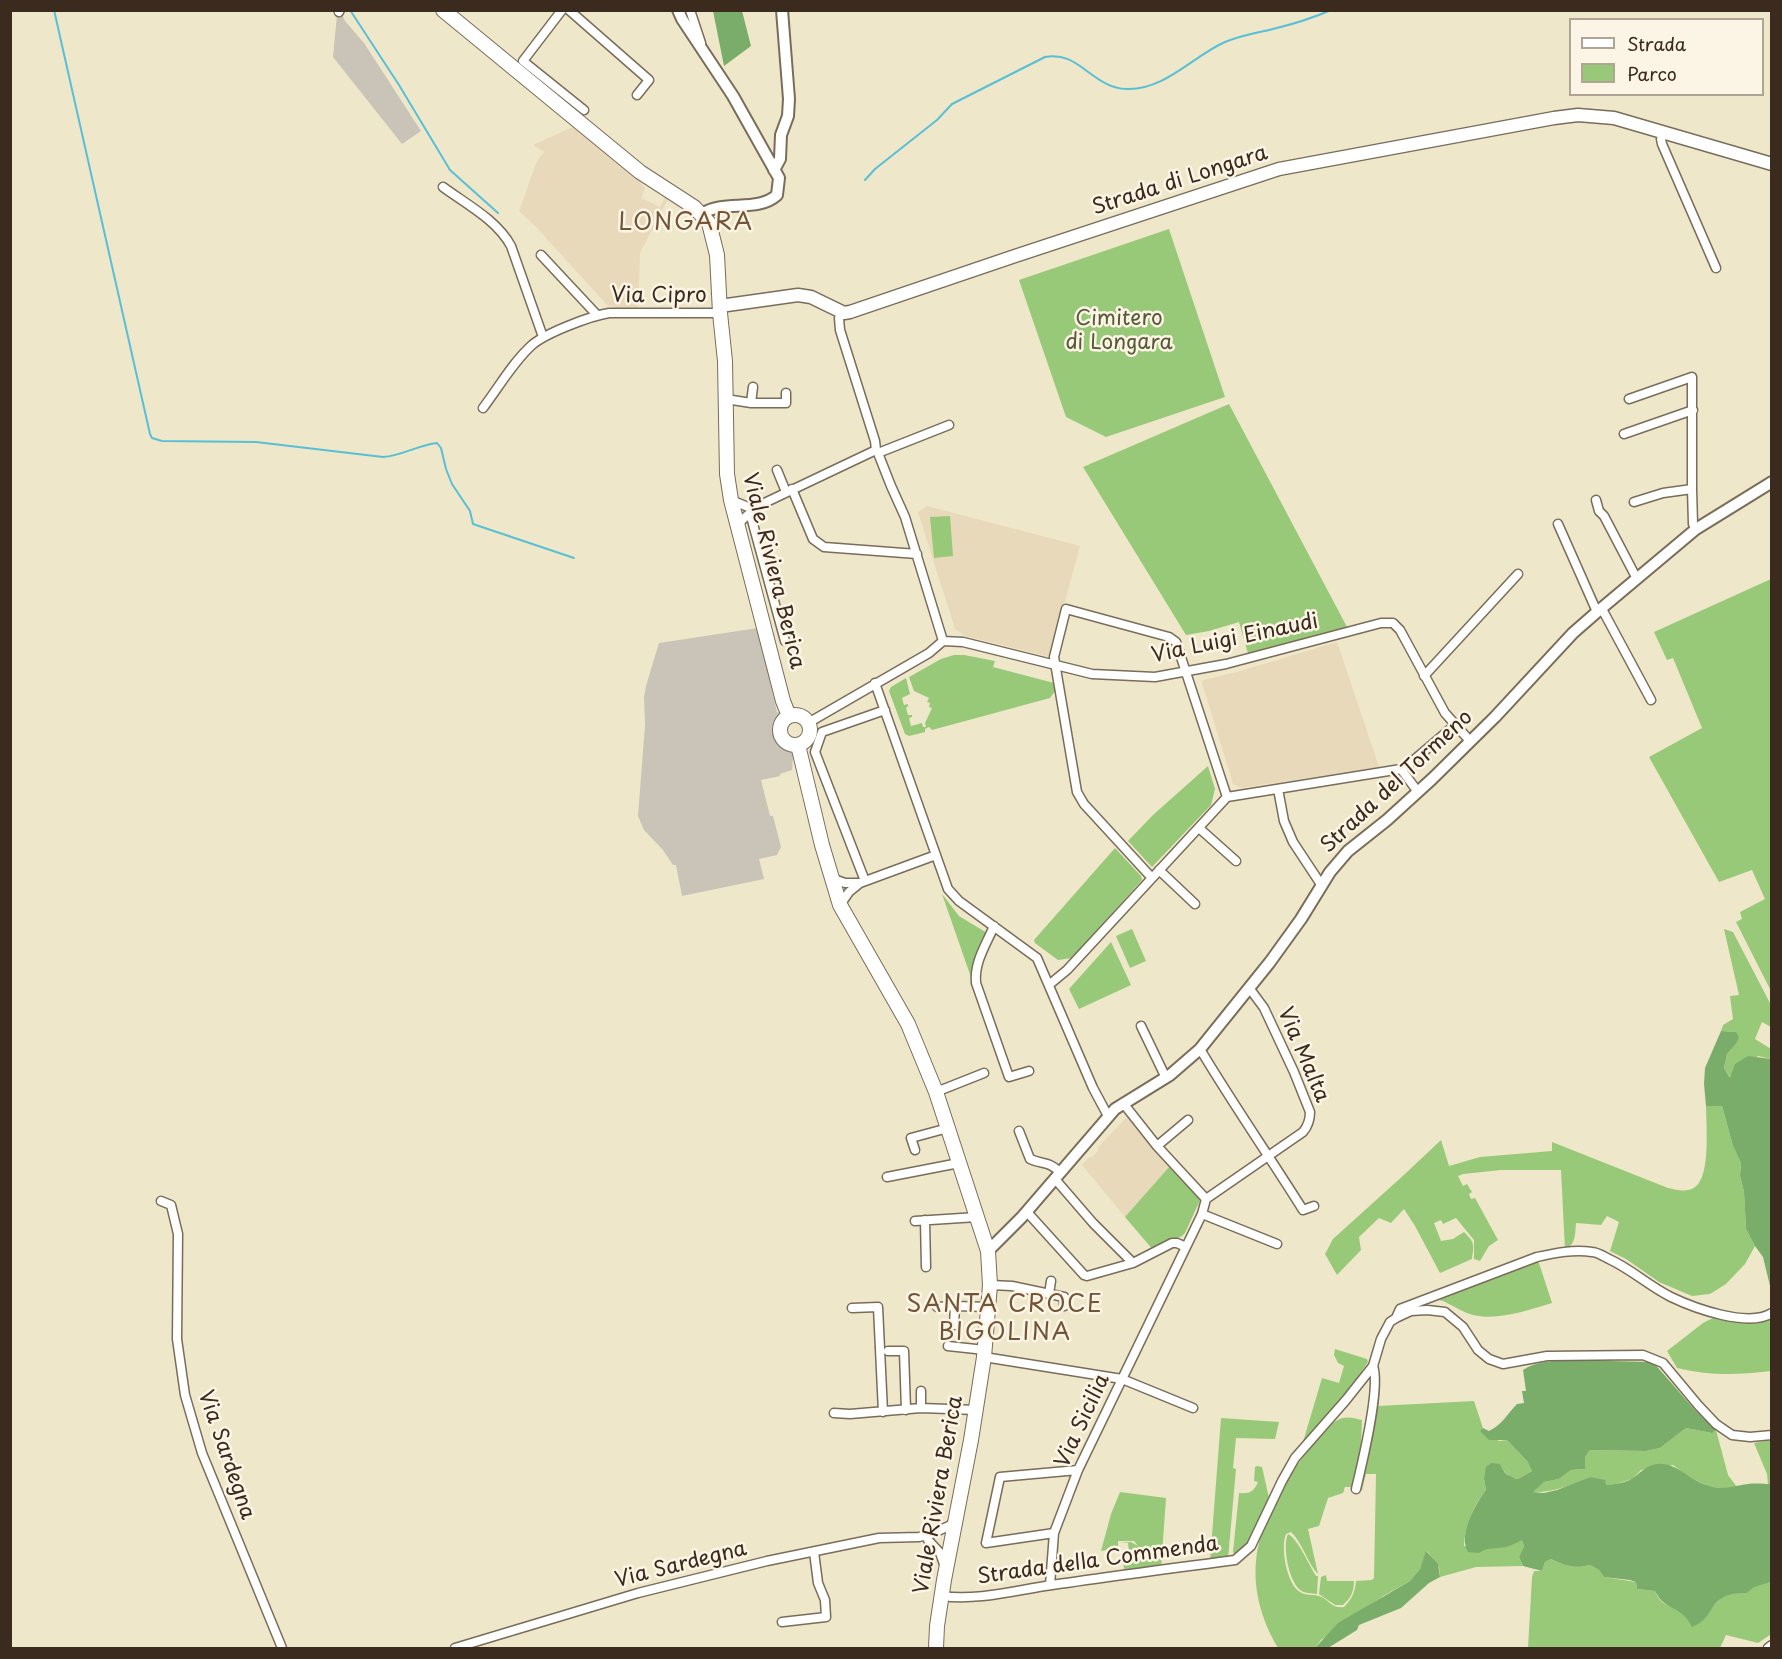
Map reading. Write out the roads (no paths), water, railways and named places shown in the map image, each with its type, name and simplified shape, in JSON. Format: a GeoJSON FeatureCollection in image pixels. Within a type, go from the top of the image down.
{"type":"FeatureCollection","features":[{"type":"Feature","properties":{"kind":"main road","name":"Viale Riviera Berica"},"geometry":{"type":"LineString","coordinates":[[443,10],[519,65],[640,172],[685,200],[702,214],[712,229],[717,255],[725,361],[727,474],[731,500],[783,701],[789,716],[781,722],[779,732],[788,744],[798,745],[831,878],[840,905],[908,1024],[936,1092],[988,1251],[990,1285],[984,1354],[956,1521],[948,1537],[936,1648]]}},
{"type":"Feature","properties":{"kind":"main road","name":"Strada di Longara"},"geometry":{"type":"LineString","coordinates":[[844,313],[1279,169],[1566,116],[1590,115],[1614,118],[1772,164]]}},
{"type":"Feature","properties":{"kind":"main road"},"geometry":{"type":"LineString","coordinates":[[720,310],[798,295],[819,300],[844,313]]}},
{"type":"Feature","properties":{"kind":"main road"},"geometry":{"type":"LineString","coordinates":[[789,716],[800,716],[808,723],[809,736],[798,745]]}},
{"type":"Feature","properties":{"kind":"street"},"geometry":{"type":"LineString","coordinates":[[519,65],[562,10]]}},
{"type":"Feature","properties":{"kind":"street"},"geometry":{"type":"LineString","coordinates":[[569,10],[649,80],[637,95]]}},
{"type":"Feature","properties":{"kind":"street"},"geometry":{"type":"LineString","coordinates":[[678,10],[733,96],[779,178],[777,195],[772,199],[760,204],[710,208],[702,214]]}},
{"type":"Feature","properties":{"kind":"street"},"geometry":{"type":"LineString","coordinates":[[690,10],[705,54]]}},
{"type":"Feature","properties":{"kind":"street"},"geometry":{"type":"LineString","coordinates":[[774,171],[780,159],[781,135],[788,116],[789,99],[782,10]]}},
{"type":"Feature","properties":{"kind":"street","name":"Viale Riviera Berica"},"geometry":{"type":"LineString","coordinates":[[519,65],[584,110]]}},
{"type":"Feature","properties":{"kind":"street"},"geometry":{"type":"LineString","coordinates":[[1663,132],[1662,144],[1716,268]]}},
{"type":"Feature","properties":{"kind":"street"},"geometry":{"type":"LineString","coordinates":[[443,187],[505,235],[543,337]]}},
{"type":"Feature","properties":{"kind":"street","name":"Via Cipro"},"geometry":{"type":"LineString","coordinates":[[541,255],[597,315]]}},
{"type":"Feature","properties":{"kind":"street","name":"Via Cipro"},"geometry":{"type":"LineString","coordinates":[[483,408],[524,353],[543,337],[597,315],[609,313],[720,310]]}},
{"type":"Feature","properties":{"kind":"street"},"geometry":{"type":"LineString","coordinates":[[808,723],[928,653],[943,641],[905,518],[877,451],[840,330],[839,318],[844,313]]}},
{"type":"Feature","properties":{"kind":"street"},"geometry":{"type":"LineString","coordinates":[[1629,399],[1692,376],[1692,489],[1693,524],[1696,529]]}},
{"type":"Feature","properties":{"kind":"street"},"geometry":{"type":"LineString","coordinates":[[752,403],[753,387]]}},
{"type":"Feature","properties":{"kind":"street"},"geometry":{"type":"LineString","coordinates":[[726,399],[752,403],[786,403],[786,393]]}},
{"type":"Feature","properties":{"kind":"street"},"geometry":{"type":"LineString","coordinates":[[1624,434],[1692,410]]}},
{"type":"Feature","properties":{"kind":"street"},"geometry":{"type":"LineString","coordinates":[[738,526],[758,506],[789,490],[877,451],[949,425]]}},
{"type":"Feature","properties":{"kind":"street"},"geometry":{"type":"LineString","coordinates":[[777,470],[813,539],[824,547],[916,554]]}},
{"type":"Feature","properties":{"kind":"street","name":"Strada del Tormeno"},"geometry":{"type":"LineString","coordinates":[[988,1251],[1026,1212],[1108,1116],[1124,1103],[1166,1078],[1200,1049],[1250,989],[1301,920],[1330,872],[1348,851],[1418,792],[1573,633],[1599,610],[1696,529],[1772,482]]}},
{"type":"Feature","properties":{"kind":"street"},"geometry":{"type":"LineString","coordinates":[[1634,502],[1663,493],[1692,489]]}},
{"type":"Feature","properties":{"kind":"street"},"geometry":{"type":"LineString","coordinates":[[731,500],[748,507],[758,506]]}},
{"type":"Feature","properties":{"kind":"street"},"geometry":{"type":"LineString","coordinates":[[1596,500],[1599,511],[1604,516],[1637,579]]}},
{"type":"Feature","properties":{"kind":"street"},"geometry":{"type":"LineString","coordinates":[[750,513],[785,641]]}},
{"type":"Feature","properties":{"kind":"street"},"geometry":{"type":"LineString","coordinates":[[1558,524],[1599,610],[1652,700]]}},
{"type":"Feature","properties":{"kind":"street"},"geometry":{"type":"LineString","coordinates":[[1424,676],[1518,574]]}},
{"type":"Feature","properties":{"kind":"street"},"geometry":{"type":"LineString","coordinates":[[1152,878],[1084,804],[1077,792],[1054,657],[1066,609],[1172,638],[1178,645],[1227,797]]}},
{"type":"Feature","properties":{"kind":"street","name":"Via Luigi Einaudi"},"geometry":{"type":"LineString","coordinates":[[943,641],[963,642],[1092,674],[1155,677],[1226,664],[1388,622],[1397,625],[1445,713],[1470,741]]}},
{"type":"Feature","properties":{"kind":"street"},"geometry":{"type":"LineString","coordinates":[[875,683],[948,889],[958,901],[1037,958],[1093,1088],[1108,1116]]}},
{"type":"Feature","properties":{"kind":"street"},"geometry":{"type":"LineString","coordinates":[[863,882],[815,752],[822,732],[885,710]]}},
{"type":"Feature","properties":{"kind":"street"},"geometry":{"type":"LineString","coordinates":[[1050,984],[1067,970],[1227,797],[1401,769],[1455,726]]}},
{"type":"Feature","properties":{"kind":"street"},"geometry":{"type":"LineString","coordinates":[[1401,769],[1418,792]]}},
{"type":"Feature","properties":{"kind":"street"},"geometry":{"type":"LineString","coordinates":[[1278,789],[1284,821],[1293,842],[1322,886]]}},
{"type":"Feature","properties":{"kind":"street"},"geometry":{"type":"LineString","coordinates":[[1198,828],[1236,861]]}},
{"type":"Feature","properties":{"kind":"street"},"geometry":{"type":"LineString","coordinates":[[840,905],[849,892],[863,882],[936,855]]}},
{"type":"Feature","properties":{"kind":"street"},"geometry":{"type":"LineString","coordinates":[[1160,870],[1195,904]]}},
{"type":"Feature","properties":{"kind":"street"},"geometry":{"type":"LineString","coordinates":[[831,878],[845,883],[863,882]]}},
{"type":"Feature","properties":{"kind":"street"},"geometry":{"type":"LineString","coordinates":[[994,926],[977,963],[976,983],[1009,1077],[1029,1071]]}},
{"type":"Feature","properties":{"kind":"street","name":"Via Malta"},"geometry":{"type":"LineString","coordinates":[[1206,1199],[1303,1132],[1309,1122],[1310,1112],[1294,1072],[1264,1008],[1250,989]]}},
{"type":"Feature","properties":{"kind":"street"},"geometry":{"type":"LineString","coordinates":[[1141,1026],[1166,1078]]}},
{"type":"Feature","properties":{"kind":"street"},"geometry":{"type":"LineString","coordinates":[[1200,1049],[1233,1104],[1303,1210],[1314,1206]]}},
{"type":"Feature","properties":{"kind":"street"},"geometry":{"type":"LineString","coordinates":[[936,1092],[984,1073]]}},
{"type":"Feature","properties":{"kind":"street"},"geometry":{"type":"LineString","coordinates":[[1124,1103],[1157,1146],[1206,1199]]}},
{"type":"Feature","properties":{"kind":"street"},"geometry":{"type":"LineString","coordinates":[[1157,1146],[1188,1120]]}},
{"type":"Feature","properties":{"kind":"street"},"geometry":{"type":"LineString","coordinates":[[915,1150],[911,1138],[948,1128]]}},
{"type":"Feature","properties":{"kind":"street"},"geometry":{"type":"LineString","coordinates":[[1019,1131],[1030,1159],[1047,1163],[1094,1223],[1133,1263]]}},
{"type":"Feature","properties":{"kind":"street"},"geometry":{"type":"LineString","coordinates":[[887,1178],[959,1163]]}},
{"type":"Feature","properties":{"kind":"street","name":"Via Sicilia"},"geometry":{"type":"LineString","coordinates":[[1050,1585],[1054,1533],[1078,1470],[1202,1214],[1206,1199]]}},
{"type":"Feature","properties":{"kind":"street","name":"Via Sardegna"},"geometry":{"type":"LineString","coordinates":[[161,1201],[171,1205],[178,1234],[177,1339],[185,1395],[202,1453],[282,1648]]}},
{"type":"Feature","properties":{"kind":"street"},"geometry":{"type":"LineString","coordinates":[[1026,1212],[1084,1275],[1090,1276],[1133,1263],[1172,1243],[1186,1247]]}},
{"type":"Feature","properties":{"kind":"street"},"geometry":{"type":"LineString","coordinates":[[1202,1214],[1277,1244]]}},
{"type":"Feature","properties":{"kind":"street"},"geometry":{"type":"LineString","coordinates":[[926,1267],[920,1220],[977,1217]]}},
{"type":"Feature","properties":{"kind":"street"},"geometry":{"type":"LineString","coordinates":[[1396,1318],[1400,1309],[1537,1257],[1559,1252],[1593,1251],[1626,1267],[1670,1297],[1719,1315],[1742,1318],[1766,1316],[1772,1312]]}},
{"type":"Feature","properties":{"kind":"street"},"geometry":{"type":"LineString","coordinates":[[1049,1294],[1051,1281]]}},
{"type":"Feature","properties":{"kind":"street"},"geometry":{"type":"LineString","coordinates":[[990,1285],[1021,1284],[1064,1297],[1064,1306]]}},
{"type":"Feature","properties":{"kind":"street"},"geometry":{"type":"LineString","coordinates":[[954,1324],[956,1305]]}},
{"type":"Feature","properties":{"kind":"street"},"geometry":{"type":"LineString","coordinates":[[937,1307],[956,1305],[989,1307]]}},
{"type":"Feature","properties":{"kind":"street"},"geometry":{"type":"LineString","coordinates":[[852,1308],[878,1307],[883,1412]]}},
{"type":"Feature","properties":{"kind":"street"},"geometry":{"type":"LineString","coordinates":[[1396,1318],[1411,1311],[1445,1312],[1463,1327],[1478,1350],[1489,1359],[1503,1364],[1547,1356],[1643,1355],[1655,1358],[1663,1363],[1716,1424],[1732,1435],[1750,1437],[1772,1435]]}},
{"type":"Feature","properties":{"kind":"street","name":"Strada della Commenda"},"geometry":{"type":"LineString","coordinates":[[942,1596],[956,1598],[990,1595],[1235,1560],[1251,1546],[1295,1458],[1373,1366],[1381,1339],[1390,1322],[1396,1318]]}},
{"type":"Feature","properties":{"kind":"street"},"geometry":{"type":"LineString","coordinates":[[948,1346],[1122,1379],[1193,1408]]}},
{"type":"Feature","properties":{"kind":"street"},"geometry":{"type":"LineString","coordinates":[[888,1351],[904,1351],[906,1410]]}},
{"type":"Feature","properties":{"kind":"street","name":"Strada della Commenda"},"geometry":{"type":"LineString","coordinates":[[1356,1489],[1375,1386],[1376,1374],[1373,1366]]}},
{"type":"Feature","properties":{"kind":"street"},"geometry":{"type":"LineString","coordinates":[[921,1390],[921,1407]]}},
{"type":"Feature","properties":{"kind":"street"},"geometry":{"type":"LineString","coordinates":[[834,1413],[883,1412],[921,1407],[976,1410]]}},
{"type":"Feature","properties":{"kind":"street"},"geometry":{"type":"LineString","coordinates":[[1054,1533],[986,1543],[1000,1477],[1078,1470]]}},
{"type":"Feature","properties":{"kind":"street","name":"Via Sardegna"},"geometry":{"type":"LineString","coordinates":[[919,1537],[942,1542],[948,1537]]}},
{"type":"Feature","properties":{"kind":"street","name":"Via Sardegna"},"geometry":{"type":"LineString","coordinates":[[455,1648],[638,1593],[767,1561],[879,1538],[948,1537]]}},
{"type":"Feature","properties":{"kind":"street"},"geometry":{"type":"LineString","coordinates":[[928,1540],[940,1553],[946,1571]]}},
{"type":"Feature","properties":{"kind":"street"},"geometry":{"type":"LineString","coordinates":[[782,1622],[826,1617],[825,1600],[818,1583],[814,1552]]}},
{"type":"Feature","properties":{"kind":"street"},"geometry":{"type":"LineString","coordinates":[[1768,1648],[1772,1645]]}},
{"type":"Feature","properties":{"kind":"waterway"},"geometry":{"type":"LineString","coordinates":[[54,10],[152,438],[162,441],[256,442],[383,457],[437,443],[441,448],[452,484],[470,511],[473,524],[574,558]]}},
{"type":"Feature","properties":{"kind":"waterway"},"geometry":{"type":"LineString","coordinates":[[350,10],[399,85],[450,170],[498,213]]}},
{"type":"Feature","properties":{"kind":"waterway"},"geometry":{"type":"LineString","coordinates":[[865,180],[875,169],[937,120],[952,104],[1045,57],[1057,56],[1067,59],[1104,83],[1115,87],[1141,88],[1166,78],[1225,42],[1300,22],[1331,10]]}},
{"type":"Feature","properties":{"kind":"district","name":"LONGARA"},"geometry":{"type":"Point","coordinates":[686,223]}},
{"type":"Feature","properties":{"kind":"district","name":"SANTA CROCE BIGOLINA"},"geometry":{"type":"Point","coordinates":[1005,1319]}},
{"type":"Feature","properties":{"kind":"park label","name":"Cimitero di Longara"},"geometry":{"type":"Point","coordinates":[1119,331]}}]}
